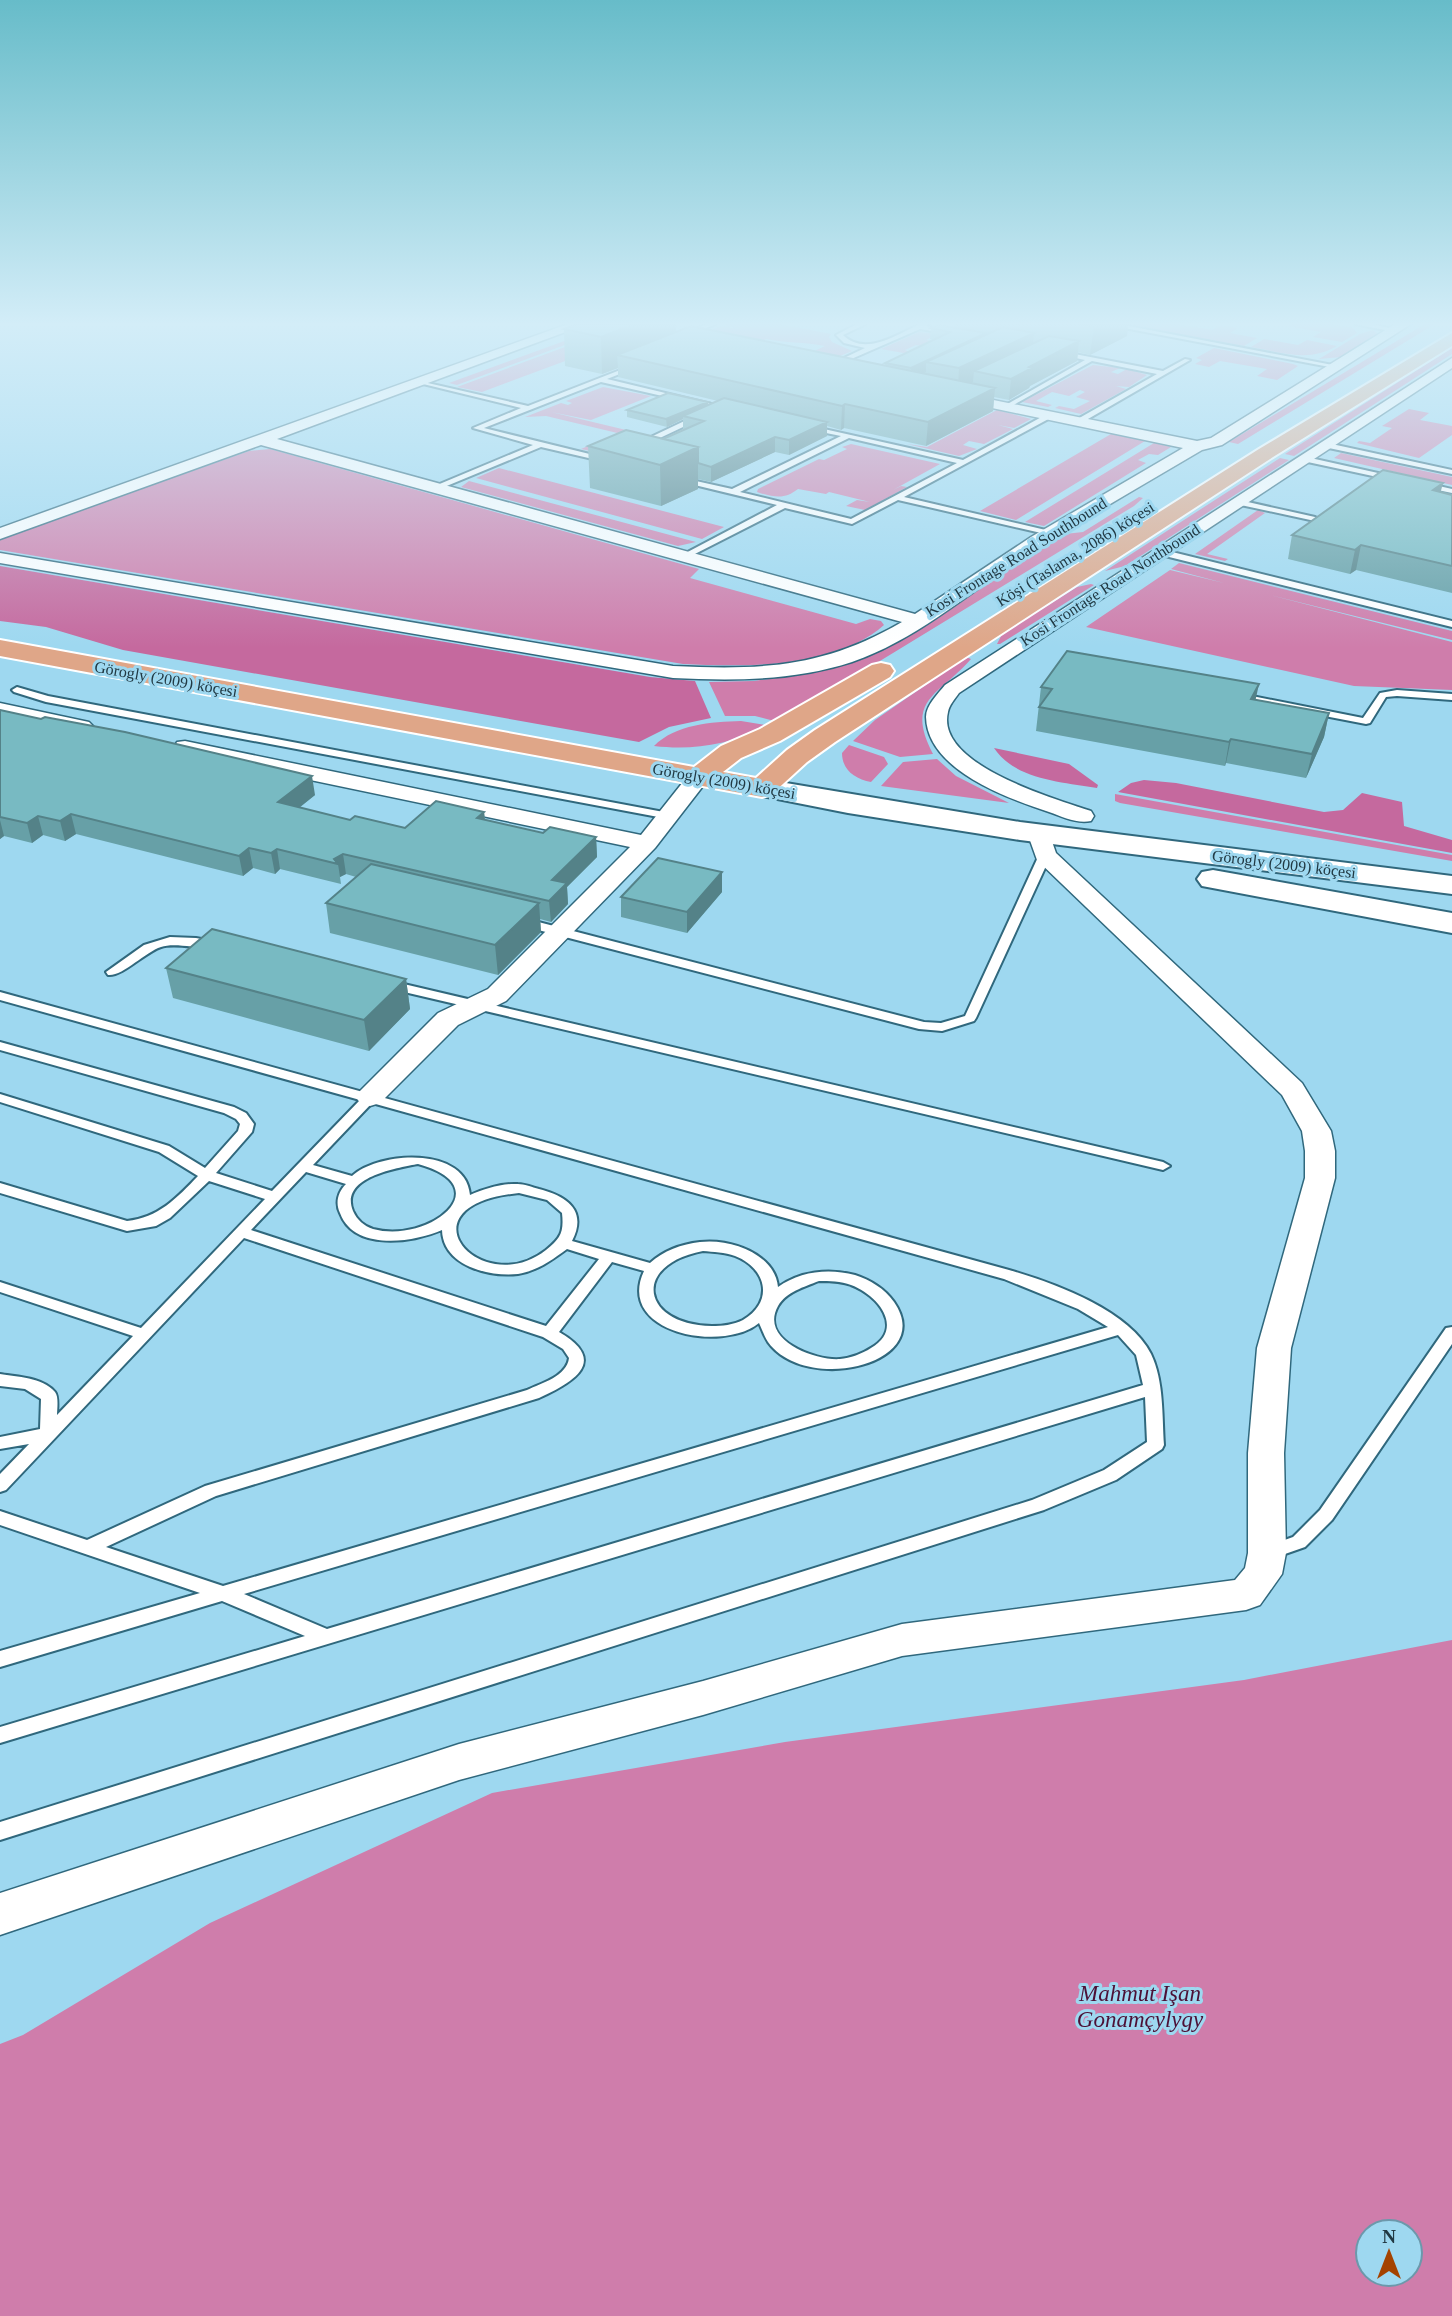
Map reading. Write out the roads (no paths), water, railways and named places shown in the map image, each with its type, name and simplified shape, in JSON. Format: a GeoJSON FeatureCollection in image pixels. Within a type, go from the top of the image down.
{"type":"FeatureCollection","features":[{"type":"Feature","properties":{"kind":"main road","name":"Köşi (Taslama, 2086) köçesi"},"geometry":{"type":"LineString","coordinates":[[710,768],[911,654],[1272,432]]}},
{"type":"Feature","properties":{"kind":"main road","name":"Köşi (Taslama, 2086) köçesi"},"geometry":{"type":"LineString","coordinates":[[771,779],[825,736],[1300,432]]}},
{"type":"Feature","properties":{"kind":"main road"},"geometry":{"type":"LineString","coordinates":[[1075,576],[1124,575]]}},
{"type":"Feature","properties":{"kind":"main road","name":"Görogly (2009) köçesi"},"geometry":{"type":"LineString","coordinates":[[0,631],[526,729],[710,768]]}},
{"type":"Feature","properties":{"kind":"main road"},"geometry":{"type":"LineString","coordinates":[[978,638],[988,664]]}},
{"type":"Feature","properties":{"kind":"main road","name":"Görogly (2009) köçesi"},"geometry":{"type":"LineString","coordinates":[[0,649],[771,779],[1083,816],[1452,865]]}},
{"type":"Feature","properties":{"kind":"main road","name":"Görogly (2009) köçesi"},"geometry":{"type":"LineString","coordinates":[[771,779],[858,807],[1042,843],[1119,844],[1452,885]]}},
{"type":"Feature","properties":{"kind":"main road"},"geometry":{"type":"LineString","coordinates":[[1119,844],[1198,877],[1452,923]]}},
{"type":"Feature","properties":{"kind":"street"},"geometry":{"type":"LineString","coordinates":[[0,534],[278,432]]}},
{"type":"Feature","properties":{"kind":"street"},"geometry":{"type":"LineString","coordinates":[[1131,432],[1197,446]]}},
{"type":"Feature","properties":{"kind":"street","name":"Kosi Frontage Road Southbound"},"geometry":{"type":"LineString","coordinates":[[0,558],[673,672],[755,673],[833,661],[869,646],[915,620],[1048,533],[1197,446],[1216,442],[1232,432]]}},
{"type":"Feature","properties":{"kind":"street","name":"Kosi Frontage Road Northbound"},"geometry":{"type":"LineString","coordinates":[[1083,816],[994,783],[971,770],[942,736],[936,720],[937,708],[952,689],[988,664],[1346,432]]}},
{"type":"Feature","properties":{"kind":"street"},"geometry":{"type":"LineString","coordinates":[[258,439],[915,620]]}},
{"type":"Feature","properties":{"kind":"street"},"geometry":{"type":"LineString","coordinates":[[0,709],[647,844]]}},
{"type":"Feature","properties":{"kind":"street"},"geometry":{"type":"LineString","coordinates":[[370,1097],[448,1018],[497,995],[647,844],[710,768]]}},
{"type":"Feature","properties":{"kind":"street"},"geometry":{"type":"LineString","coordinates":[[0,1914],[459,1762],[702,1698],[902,1640],[1246,1594],[1263,1574],[1267,1553],[1266,1453],[1274,1348],[1320,1178],[1322,1150],[1315,1122],[1292,1089],[1042,843]]}},
{"type":"Feature","properties":{"kind":"lane"},"geometry":{"type":"LineString","coordinates":[[493,432],[603,460],[616,459]]}},
{"type":"Feature","properties":{"kind":"lane"},"geometry":{"type":"LineString","coordinates":[[627,449],[667,432]]}},
{"type":"Feature","properties":{"kind":"lane"},"geometry":{"type":"LineString","coordinates":[[830,432],[963,462]]}},
{"type":"Feature","properties":{"kind":"lane"},"geometry":{"type":"LineString","coordinates":[[668,476],[852,522],[1020,432]]}},
{"type":"Feature","properties":{"kind":"lane"},"geometry":{"type":"LineString","coordinates":[[733,492],[848,436]]}},
{"type":"Feature","properties":{"kind":"lane"},"geometry":{"type":"LineString","coordinates":[[434,488],[541,444]]}},
{"type":"Feature","properties":{"kind":"lane"},"geometry":{"type":"LineString","coordinates":[[1327,445],[1452,472]]}},
{"type":"Feature","properties":{"kind":"lane"},"geometry":{"type":"LineString","coordinates":[[1306,459],[1452,491]]}},
{"type":"Feature","properties":{"kind":"lane"},"geometry":{"type":"LineString","coordinates":[[898,498],[1048,533]]}},
{"type":"Feature","properties":{"kind":"lane"},"geometry":{"type":"LineString","coordinates":[[1239,502],[1315,519]]}},
{"type":"Feature","properties":{"kind":"lane"},"geometry":{"type":"LineString","coordinates":[[684,556],[784,505]]}},
{"type":"Feature","properties":{"kind":"lane"},"geometry":{"type":"LineString","coordinates":[[1160,552],[1452,624]]}},
{"type":"Feature","properties":{"kind":"lane"},"geometry":{"type":"LineString","coordinates":[[17,690],[46,699],[669,816]]}},
{"type":"Feature","properties":{"kind":"lane"},"geometry":{"type":"LineString","coordinates":[[1224,694],[1366,721],[1383,695],[1397,693],[1452,697]]}},
{"type":"Feature","properties":{"kind":"lane"},"geometry":{"type":"LineString","coordinates":[[507,918],[923,1026],[942,1027],[970,1018],[1042,843]]}},
{"type":"Feature","properties":{"kind":"lane"},"geometry":{"type":"LineString","coordinates":[[112,972],[151,943],[191,940],[232,949]]}},
{"type":"Feature","properties":{"kind":"lane"},"geometry":{"type":"LineString","coordinates":[[381,982],[1163,1166]]}},
{"type":"Feature","properties":{"kind":"lane"},"geometry":{"type":"LineString","coordinates":[[0,996],[1009,1275],[1069,1299],[1123,1328],[1143,1355],[1151,1389],[1156,1445],[1110,1475],[1038,1505],[0,1831]]}},
{"type":"Feature","properties":{"kind":"lane"},"geometry":{"type":"LineString","coordinates":[[0,1046],[229,1110],[241,1116],[247,1124],[245,1132],[206,1175],[162,1216],[142,1225],[127,1226],[0,1188]]}},
{"type":"Feature","properties":{"kind":"lane"},"geometry":{"type":"LineString","coordinates":[[0,1485],[370,1097]]}},
{"type":"Feature","properties":{"kind":"lane"},"geometry":{"type":"LineString","coordinates":[[0,1098],[164,1149],[206,1175],[275,1197]]}},
{"type":"Feature","properties":{"kind":"lane"},"geometry":{"type":"LineString","coordinates":[[455,1214],[449,1227],[450,1241],[458,1254],[473,1263],[492,1268],[514,1269],[535,1264],[553,1255],[566,1244],[572,1231],[572,1218],[565,1207],[553,1197],[537,1191],[500,1190],[482,1195],[466,1203],[455,1214],[442,1224],[406,1236],[369,1234],[354,1226],[345,1216],[342,1205],[344,1192],[353,1181],[374,1168],[400,1161],[435,1164],[449,1170],[458,1179],[462,1190],[461,1202],[455,1214]]}},
{"type":"Feature","properties":{"kind":"lane"},"geometry":{"type":"LineString","coordinates":[[303,1167],[353,1181]]}},
{"type":"Feature","properties":{"kind":"lane"},"geometry":{"type":"LineString","coordinates":[[89,1547],[211,1491],[533,1394],[560,1382],[574,1369],[577,1359],[572,1349],[549,1334],[242,1232]]}},
{"type":"Feature","properties":{"kind":"lane"},"geometry":{"type":"LineString","coordinates":[[566,1244],[653,1269]]}},
{"type":"Feature","properties":{"kind":"lane"},"geometry":{"type":"LineString","coordinates":[[653,1269],[646,1283],[646,1297],[653,1310],[666,1321],[684,1329],[705,1333],[746,1325],[761,1315],[771,1302],[782,1290],[798,1281],[817,1276],[838,1276],[858,1281],[875,1290],[888,1302],[894,1316],[894,1331],[887,1345],[873,1356],[855,1364],[811,1364],[792,1356],[777,1345],[766,1316],[771,1302],[774,1287],[769,1273],[758,1261],[733,1249],[703,1246],[683,1250],[665,1258],[653,1269]]}},
{"type":"Feature","properties":{"kind":"lane"},"geometry":{"type":"LineString","coordinates":[[549,1334],[610,1256]]}},
{"type":"Feature","properties":{"kind":"lane"},"geometry":{"type":"LineString","coordinates":[[0,1287],[144,1334]]}},
{"type":"Feature","properties":{"kind":"lane"},"geometry":{"type":"LineString","coordinates":[[0,1659],[1123,1328]]}},
{"type":"Feature","properties":{"kind":"lane"},"geometry":{"type":"LineString","coordinates":[[1267,1553],[1299,1542],[1326,1515],[1452,1332]]}},
{"type":"Feature","properties":{"kind":"lane"},"geometry":{"type":"LineString","coordinates":[[0,1380],[30,1384],[49,1396],[48,1434]]}},
{"type":"Feature","properties":{"kind":"lane"},"geometry":{"type":"LineString","coordinates":[[0,1735],[1151,1389]]}},
{"type":"Feature","properties":{"kind":"lane"},"geometry":{"type":"LineString","coordinates":[[0,1443],[48,1434]]}},
{"type":"Feature","properties":{"kind":"lane"},"geometry":{"type":"LineString","coordinates":[[0,1518],[220,1592],[325,1636]]}},
{"type":"Feature","properties":{"kind":"park label","name":"Mahmut Işan Gonamçylygy"},"geometry":{"type":"Point","coordinates":[1140,2006]}}]}
